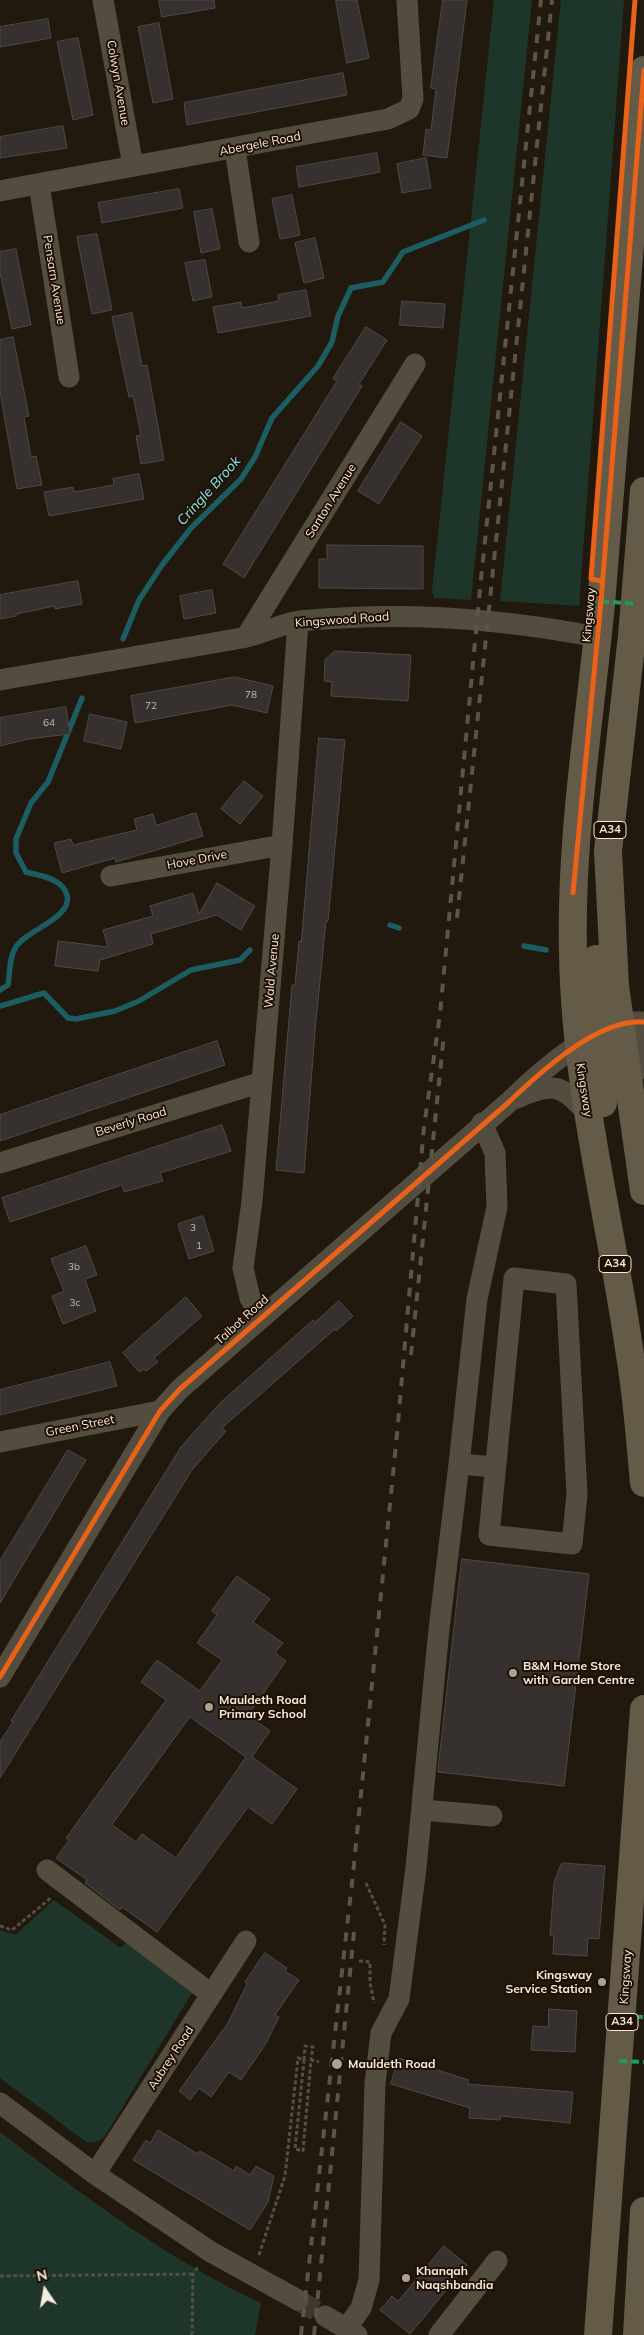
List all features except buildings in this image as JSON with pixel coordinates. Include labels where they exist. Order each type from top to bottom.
[{"type":"highway","name":"Kingsway","points":[[606,1211],[607,1146],[618,1033],[572,951],[573,893],[597,637],[644,70]]},
{"type":"highway","name":"Kingsway","points":[[644,491],[638,637],[596,924],[629,1082],[644,1191]]},
{"type":"highway","name":"Kingsway","points":[[618,1033],[587,1114],[631,1357],[644,1483]]},
{"type":"highway","name":"Kingsway","points":[[598,2335],[644,1709]]},
{"type":"highway","points":[[637,2335],[644,2211]]},
{"type":"street","name":"Colwyn Avenue","points":[[103,0],[133,166]]},
{"type":"street","name":"Abergele Road","points":[[0,191],[235,149],[388,119],[409,109],[413,99],[408,0]]},
{"type":"street","points":[[235,149],[249,242]]},
{"type":"street","name":"Pensarn Avenue","points":[[38,184],[69,377]]},
{"type":"street","name":"Santon Avenue","points":[[246,637],[415,364]]},
{"type":"street","name":"Kingswood Road","points":[[0,680],[246,637],[298,622],[365,616],[413,616],[544,627],[597,637]]},
{"type":"street","name":"Wald Avenue","points":[[261,1316],[250,1298],[243,1268],[252,1201],[282,845],[298,622]]},
{"type":"street","name":"Hove Drive","points":[[111,876],[282,845]]},
{"type":"street","name":"Talbot Road","points":[[0,1677],[160,1411],[180,1389],[482,1123],[509,1102],[540,1072],[618,1033]]},
{"type":"street","points":[[629,1082],[644,1057]]},
{"type":"street","name":"Beverly Road","points":[[0,1163],[262,1082]]},
{"type":"street","name":"Talbot Road","points":[[509,1102],[534,1091],[549,1087],[563,1090],[570,1094],[587,1114]]},
{"type":"street","points":[[325,2316],[352,2332],[369,2280],[375,2083],[381,2033],[399,1998],[422,1810],[439,1629],[477,1299],[497,1207],[495,1153],[482,1123]]},
{"type":"street","points":[[514,1278],[566,1284],[577,1494],[572,1544],[489,1536],[494,1467],[514,1278]]},
{"type":"street","name":"Green Street","points":[[0,1442],[160,1411]]},
{"type":"street","points":[[459,1464],[494,1467]]},
{"type":"street","points":[[422,1810],[492,1816]]},
{"type":"street","points":[[47,1870],[211,1994]]},
{"type":"street","name":"Aubrey Road","points":[[95,2174],[246,1941]]},
{"type":"street","points":[[0,2103],[95,2174],[211,2252],[298,2300]]},
{"type":"street","points":[[439,2335],[497,2261]]},
{"type":"path","points":[[366,1883],[385,1925],[384,1954]]},
{"type":"path","points":[[0,1926],[12,1930],[66,1885]]},
{"type":"path","points":[[359,1960],[370,1962],[370,1982],[381,2033]]},
{"type":"path","points":[[305,2046],[313,2047],[303,2151],[295,2149],[304,2060],[305,2046]]},
{"type":"path","points":[[252,2275],[285,2176],[298,2058],[304,2060]]},
{"type":"path","points":[[311,2060],[319,2062]]},
{"type":"path","points":[[0,2276],[194,2274],[192,2335]]},
{"type":"green space","points":[[494,0],[532,0],[471,600],[434,598],[432,591]]},
{"type":"green space","points":[[561,0],[624,0],[579,606],[500,601]]},
{"type":"green space","points":[[54,1900],[121,1948],[128,1940],[195,1988],[105,2136],[94,2143],[86,2142],[0,2078],[0,1930],[15,1935]]},
{"type":"green space","points":[[0,2132],[94,2202],[158,2246],[261,2303],[255,2335],[0,2335]]},
{"type":"waterway","name":"Cringle Brook","points":[[123,639],[139,600],[162,565],[191,528],[241,479],[255,457],[272,418],[318,366],[332,342],[338,316],[351,288],[383,282],[403,252],[484,220]]},
{"type":"waterway","name":"Cringle Brook","points":[[0,990],[8,985],[11,960],[16,947],[21,941],[56,917],[67,903],[67,895],[56,881],[26,872],[16,853],[16,839],[31,803],[48,782],[82,698]]},
{"type":"waterway","points":[[390,925],[399,928]]},
{"type":"waterway","points":[[524,946],[546,950]]},
{"type":"waterway","points":[[0,1006],[44,993],[68,1018],[76,1019],[115,1011],[139,1001],[191,970],[240,960],[250,950]]},
{"type":"tunnel","points":[[298,2300],[325,2316]]},
{"type":"railway","points":[[301,2335],[353,1874],[397,1434],[424,1127],[440,1014],[480,589],[541,0]]},
{"type":"railway","points":[[457,918],[552,0]]},
{"type":"railway","points":[[411,1355],[444,1034]]},
{"type":"railway","points":[[314,2335],[354,1932]]},
{"type":"marked path","points":[[601,601],[635,604]]},
{"type":"marked path","points":[[623,2016],[644,2017]]},
{"type":"marked path","points":[[619,2061],[644,2062]]},
{"type":"cycle path","points":[[602,581],[591,579],[635,0]]},
{"type":"cycle path","points":[[573,893],[601,601],[644,70]]},
{"type":"cycle path","points":[[0,1677],[160,1411],[180,1389],[553,1062],[571,1049],[608,1029],[627,1023],[644,1022]]},
{"type":"place","name":"B&M Home Store with Garden Centre","points":[[513,1673]]},
{"type":"place","name":"Mauldeth Road Primary School","points":[[209,1707]]},
{"type":"place","name":"Kingsway Service Station","points":[[602,1982]]},
{"type":"place","name":"Mauldeth Road","points":[[337,2064]]},
{"type":"place","name":"Khanqah Naqshbandia","points":[[406,2278]]}]
